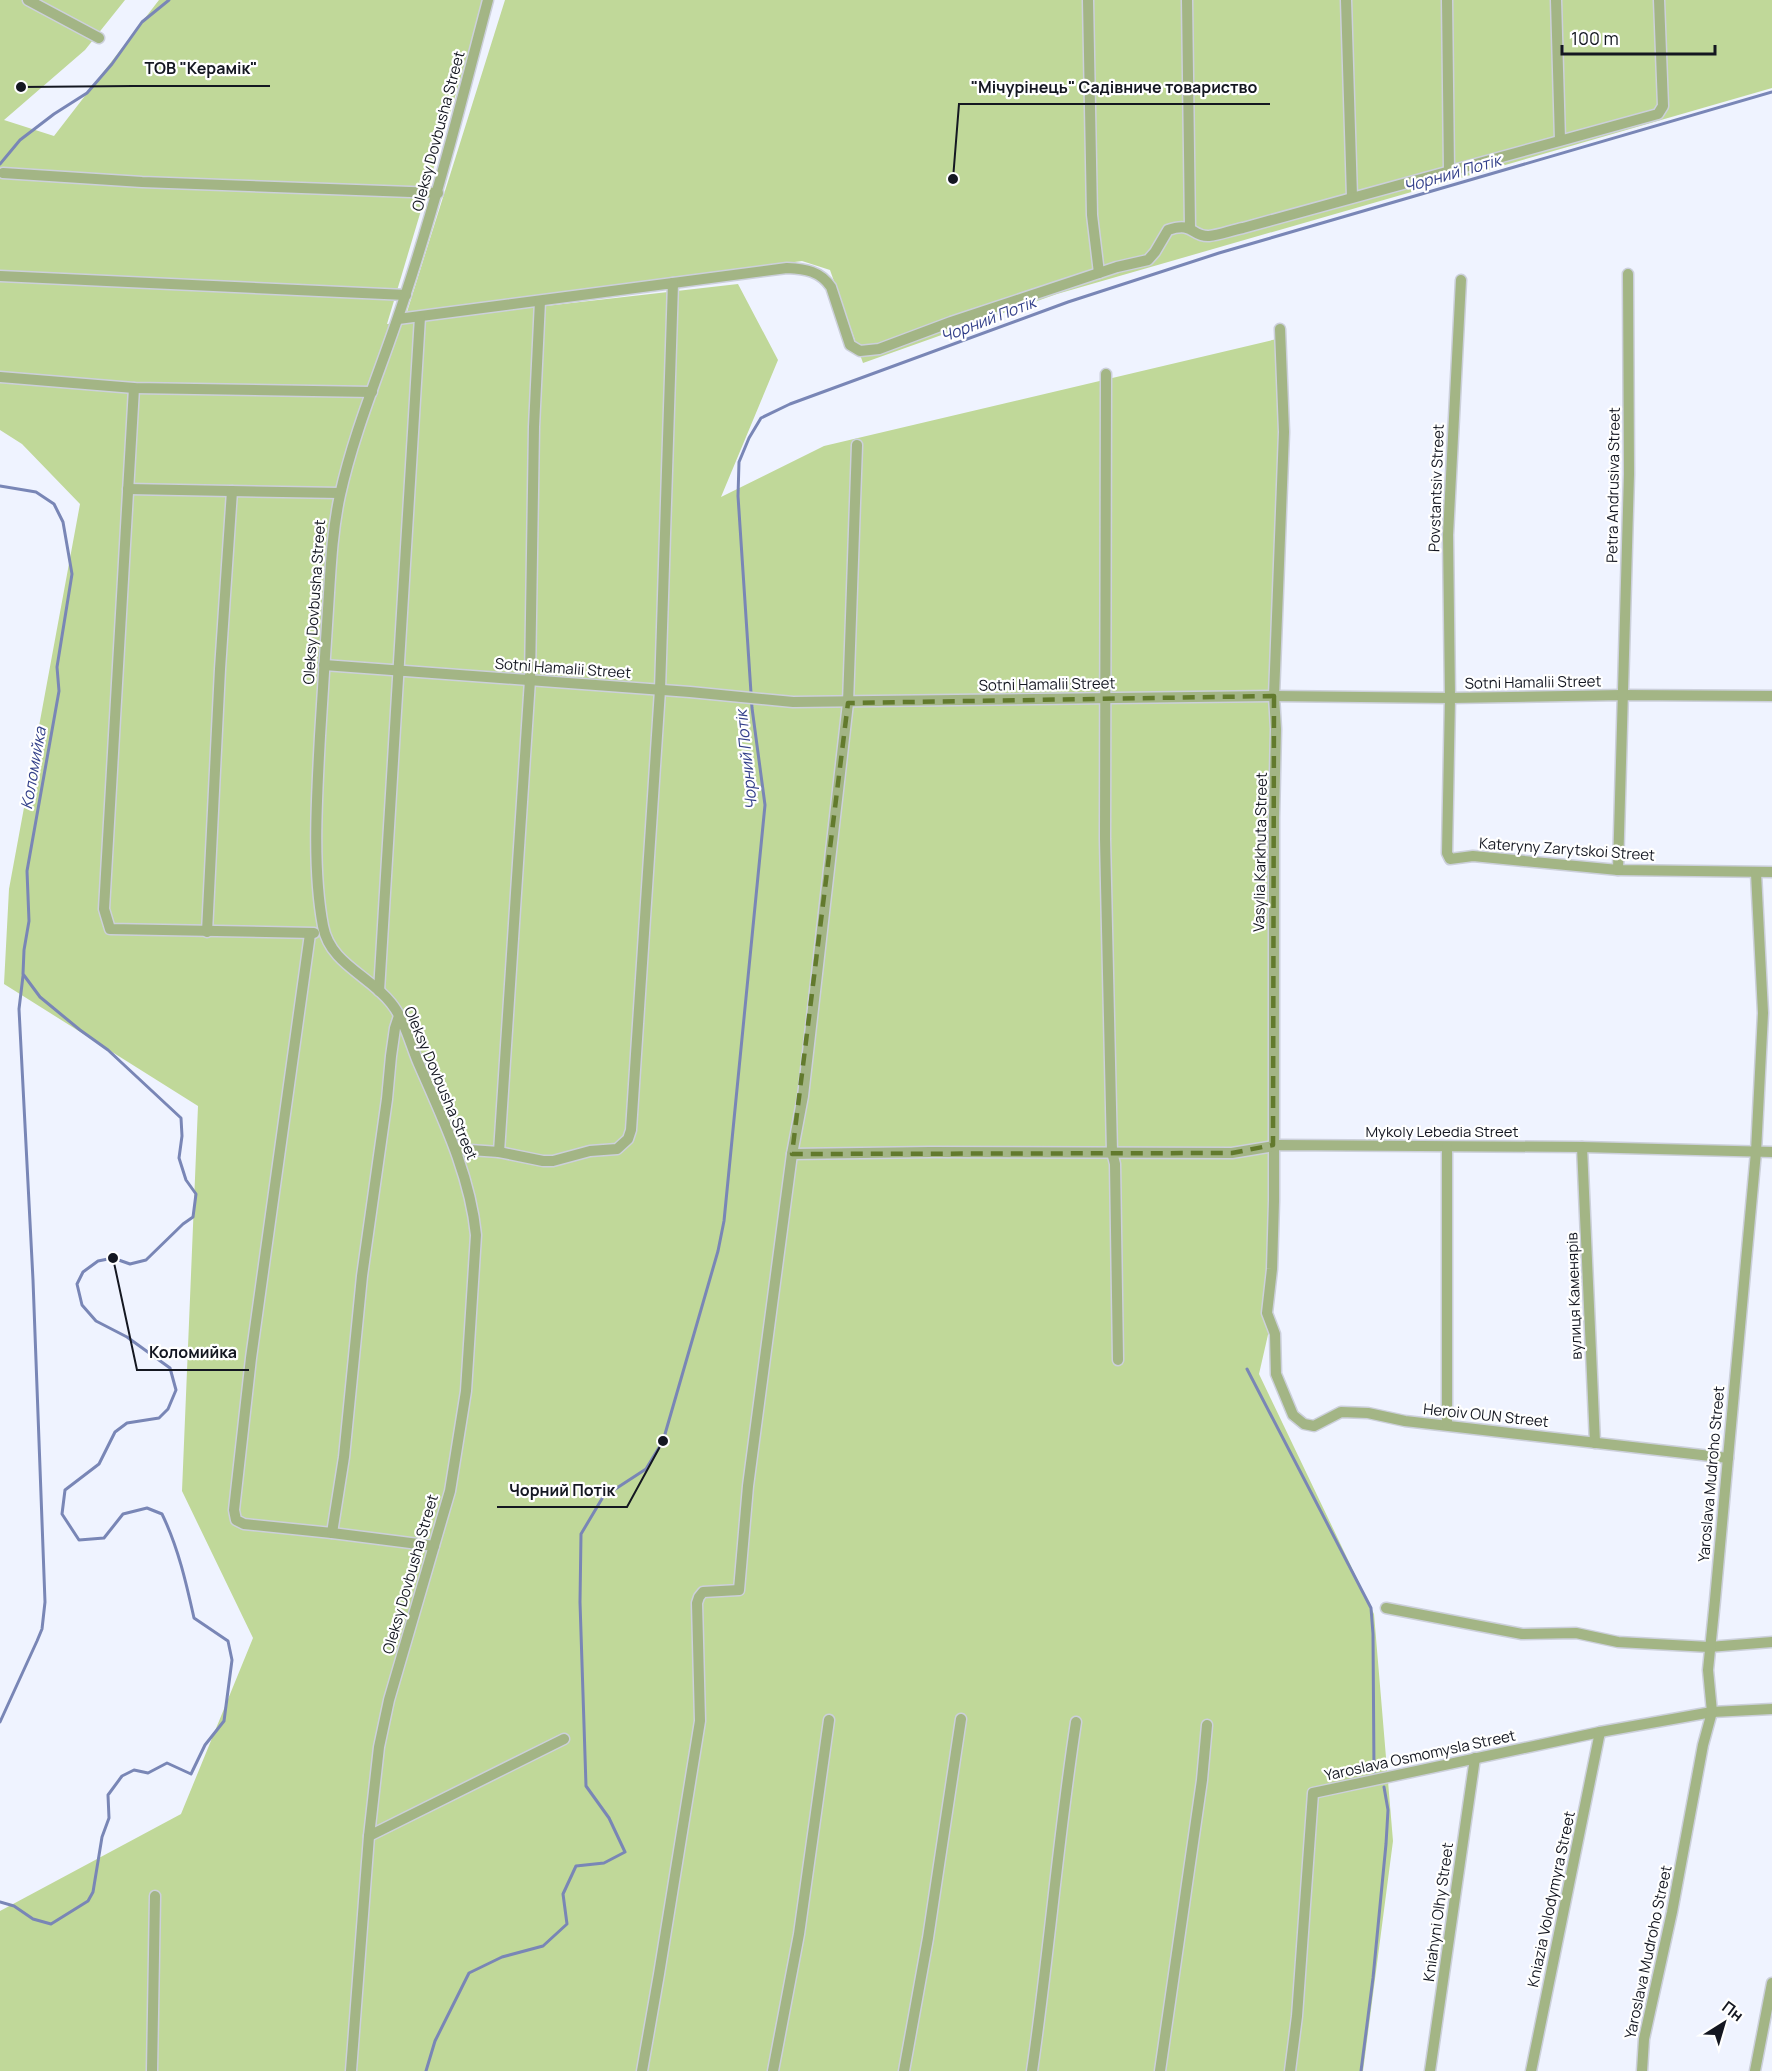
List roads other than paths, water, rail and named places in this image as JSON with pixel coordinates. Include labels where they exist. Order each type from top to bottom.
[{"type":"street","points":[[28,0],[99,38]]},
{"type":"street","name":"Oleksy Dovbusha Street","points":[[351,2071],[369,1836],[379,1747],[389,1700],[450,1491],[463,1412],[477,1244],[473,1210],[456,1149],[399,1016],[393,1005],[379,991],[344,963],[332,949],[324,933],[318,887],[317,792],[324,666],[334,529],[340,493],[438,193],[488,0]]},
{"type":"street","points":[[1088,0],[1092,215],[1099,273]]},
{"type":"street","points":[[1187,0],[1190,228]]},
{"type":"street","points":[[1346,0],[1352,197]]},
{"type":"street","points":[[1447,0],[1449,171]]},
{"type":"street","points":[[1556,0],[1560,140]]},
{"type":"street","points":[[398,319],[787,268],[805,269],[826,280],[831,287],[850,345],[865,352],[879,349],[951,322],[1099,273],[1148,260],[1168,230],[1177,226],[1190,228],[1208,236],[1658,114],[1663,110],[1659,0]]},
{"type":"street","points":[[3,173],[142,182],[438,193]]},
{"type":"street","name":"Petra Andrusiva Street","points":[[1618,870],[1629,474],[1628,274]]},
{"type":"street","points":[[0,276],[406,295]]},
{"type":"street","name":"Povstantsiv Street","points":[[1450,698],[1448,535],[1461,280]]},
{"type":"street","points":[[456,1149],[499,1152],[553,1161],[590,1151],[618,1149],[628,1139],[631,1130],[660,690],[673,284]]},
{"type":"street","points":[[499,1152],[530,680],[534,427],[540,301]]},
{"type":"street","points":[[379,991],[420,317]]},
{"type":"street","name":"Vasylia Karkhuta Street","points":[[1276,1374],[1275,1334],[1267,1313],[1273,1250],[1276,751],[1274,696],[1284,432],[1280,329]]},
{"type":"street","points":[[1106,374],[1105,839],[1112,1152],[1115,1164],[1118,1360]]},
{"type":"street","points":[[0,377],[134,388],[372,392]]},
{"type":"street","points":[[134,388],[104,909],[110,928],[324,933]]},
{"type":"street","points":[[642,2071],[700,1720],[697,1603],[703,1592],[739,1590],[748,1486],[792,1154],[804,1084],[848,703],[857,445]]},
{"type":"street","points":[[128,489],[340,493]]},
{"type":"street","points":[[207,932],[220,669],[232,491]]},
{"type":"street","name":"Sotni Hamalii Street","points":[[324,666],[530,680],[793,702],[1274,696],[1450,698],[1622,695],[1772,696]]},
{"type":"street","name":"Kateryny Zarytskoi Street","points":[[1450,698],[1447,853],[1450,859],[1473,856],[1618,870],[1772,872]]},
{"type":"street","name":"Yaroslava Mudroho Street","points":[[1642,2071],[1644,2039],[1672,1912],[1703,1745],[1712,1712],[1707,1676],[1709,1647],[1756,1152],[1763,1013],[1756,873]]},
{"type":"street","points":[[310,934],[251,1359],[234,1510],[236,1520],[244,1524],[434,1546]]},
{"type":"street","points":[[332,1533],[344,1457],[362,1276],[387,1099],[394,1028],[399,1016]]},
{"type":"street","name":"Mykoly Lebedia Street","points":[[792,1154],[1232,1153],[1253,1151],[1273,1145],[1582,1147],[1772,1152]]},
{"type":"street","points":[[1447,1147],[1447,1425]]},
{"type":"street","name":"вулиця Каменярів","points":[[1582,1147],[1595,1443]]},
{"type":"street","name":"Heroiv OUN Street","points":[[1276,1374],[1293,1415],[1304,1424],[1314,1426],[1337,1413],[1368,1413],[1405,1421],[1728,1458]]},
{"type":"street","points":[[1386,1608],[1522,1634],[1576,1633],[1618,1642],[1709,1647],[1772,1642]]},
{"type":"street","name":"Yaroslava Osmomysla Street","points":[[1290,2071],[1297,2016],[1313,1793],[1600,1732],[1712,1712],[1772,1709]]},
{"type":"street","points":[[904,2071],[928,1938],[962,1719]]},
{"type":"street","points":[[773,2071],[799,1934],[829,1720]]},
{"type":"street","points":[[1032,2071],[1044,1991],[1076,1722]]},
{"type":"street","points":[[1160,2071],[1202,1780],[1207,1725]]},
{"type":"street","name":"Kniazia Volodymyra Street","points":[[1531,2071],[1600,1732]]},
{"type":"street","points":[[369,1836],[564,1739]]},
{"type":"street","name":"Kniahyni Olhy Street","points":[[1430,2071],[1475,1758]]},
{"type":"street","points":[[152,2071],[155,1896]]},
{"type":"street","points":[[1755,2071],[1772,1983]]},
{"type":"waterway","name":"Коломийка","points":[[0,164],[20,140],[87,93],[112,64],[142,22],[169,0]]},
{"type":"waterway","name":"Чорний Потік","points":[[426,2071],[435,2041],[469,1973],[502,1957],[543,1946],[567,1924],[563,1894],[576,1866],[604,1863],[625,1852],[609,1818],[586,1786],[580,1602],[581,1534],[603,1497],[646,1469],[663,1441],[718,1251],[724,1221],[765,805],[752,708],[738,496],[739,462],[761,418],[790,404],[1068,302],[1219,253],[1772,92]]},
{"type":"waterway","name":"Коломийка","points":[[0,486],[36,492],[54,504],[63,522],[72,574],[57,667],[59,691],[27,871],[29,921],[23,974],[40,997],[108,1050],[181,1118],[182,1136],[179,1158],[186,1180],[196,1194],[193,1217],[146,1260],[130,1264],[113,1258],[98,1261],[83,1272],[77,1284],[82,1305],[96,1321],[127,1337],[170,1368],[176,1390],[168,1409],[159,1418],[127,1423],[115,1432],[99,1464],[65,1490],[62,1514],[79,1540],[104,1538],[123,1514],[147,1508],[162,1514],[177,1552],[194,1618],[228,1641],[232,1660],[224,1721],[205,1745],[191,1774],[167,1763],[148,1773],[134,1770],[122,1776],[108,1795],[109,1818],[102,1837],[93,1892],[88,1901],[51,1924],[33,1919],[14,1906],[0,1902]]},
{"type":"waterway","points":[[0,1722],[42,1629],[45,1602],[33,1280],[19,1009],[23,976]]},
{"type":"waterway","points":[[1247,1369],[1371,1608],[1374,1772]]},
{"type":"waterway","points":[[1361,2071],[1386,1844],[1388,1810],[1384,1787]]},
{"type":"place","name":"ТОВ \"Керамік\"","points":[[21,87]]},
{"type":"place","name":"\"Мічурінець\" Садівниче товариство","points":[[953,179]]},
{"type":"place","name":"Коломийка","points":[[113,1258]]},
{"type":"place","name":"Чорний Потік","points":[[663,1441]]}]
